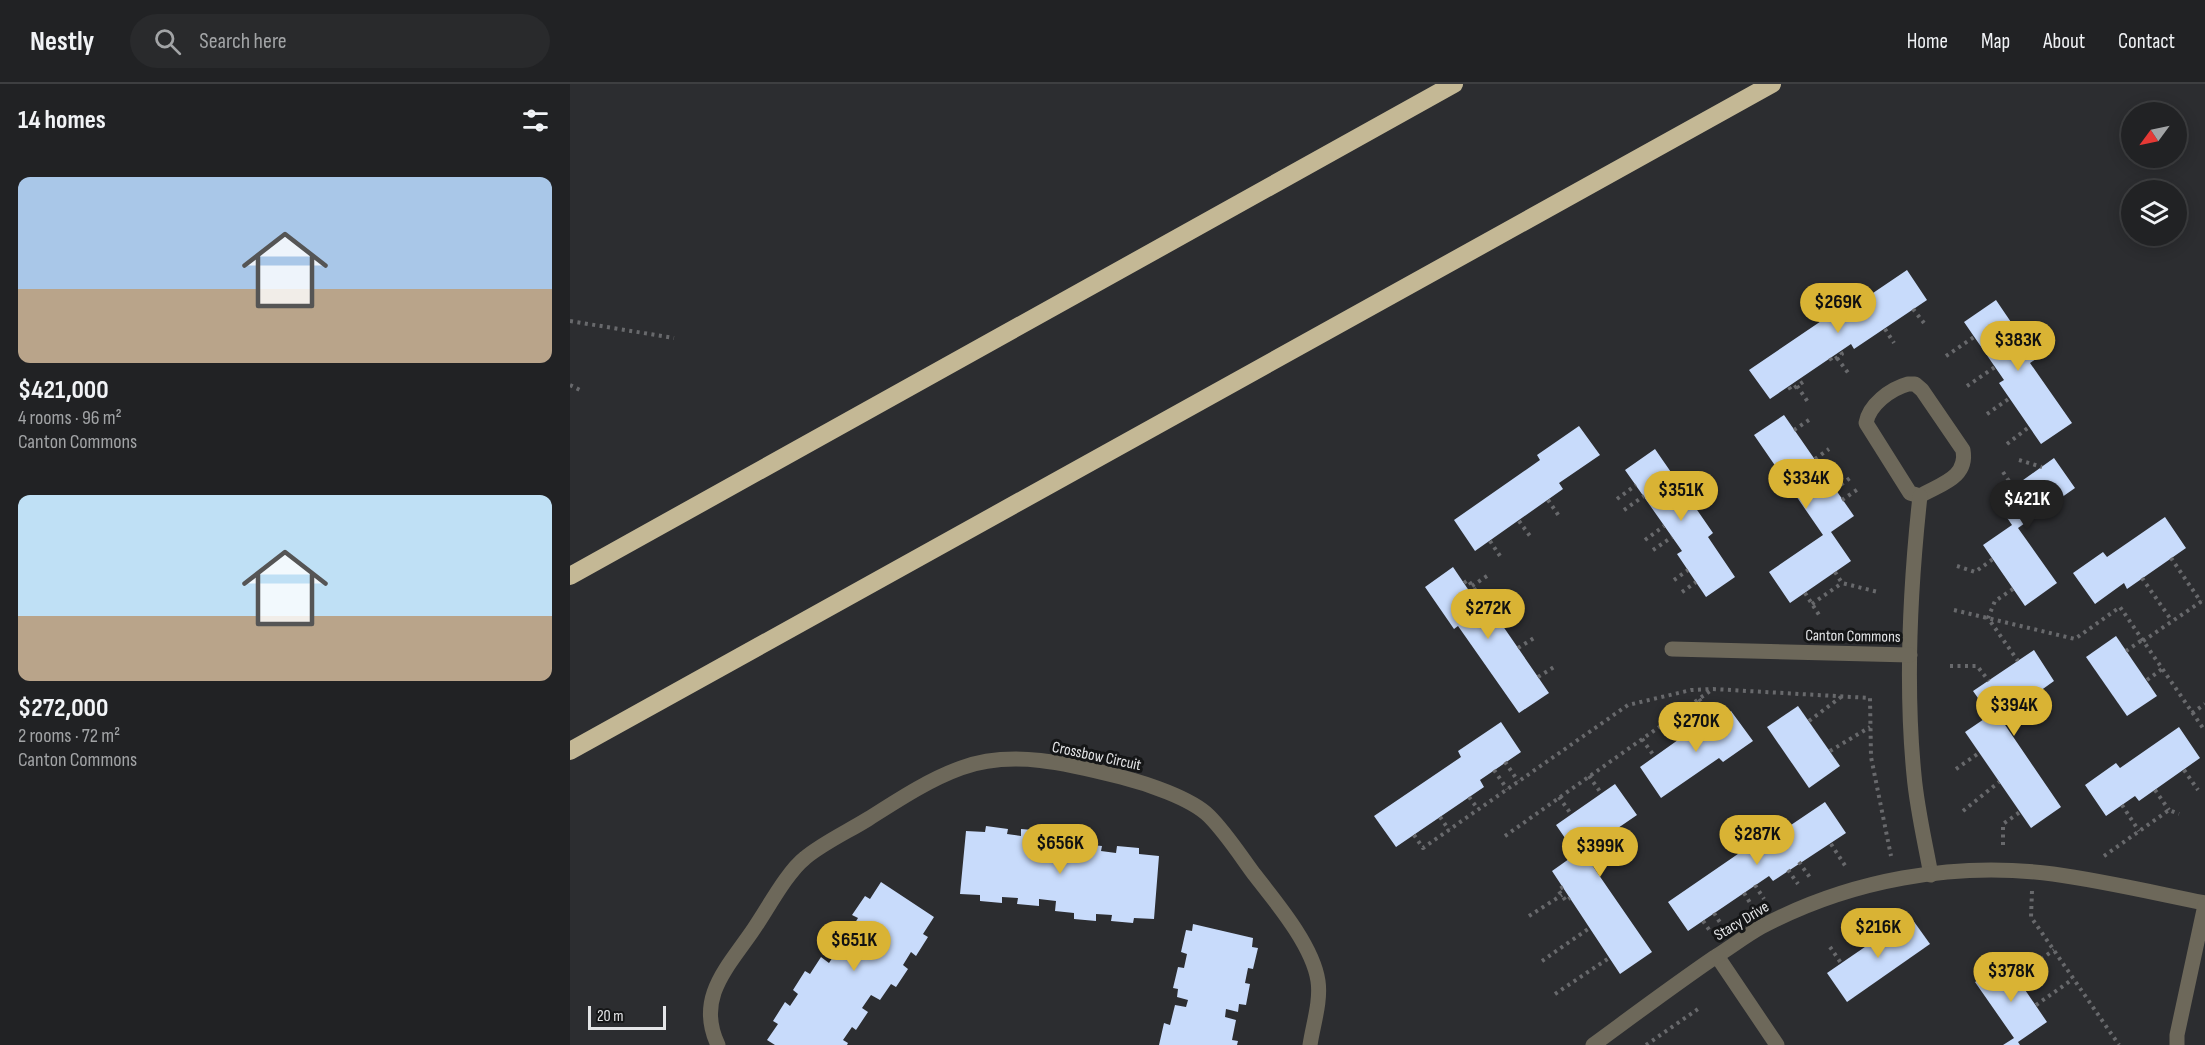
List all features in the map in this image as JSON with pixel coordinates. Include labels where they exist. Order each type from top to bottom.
[{"type":"highway","points":[[570,576],[1454,84]]},
{"type":"highway","points":[[570,751],[1772,84]]},
{"type":"street","points":[[1908,384],[1915,384],[1922,390],[1964,450],[1965,459],[1963,469],[1958,475],[1920,496],[1910,493],[1866,423],[1867,416],[1874,405],[1901,386],[1908,384]]},
{"type":"street","name":"Canton Commons","points":[[1672,649],[1910,655],[1915,540],[1920,496]]},
{"type":"street","points":[[1910,655],[1914,778],[1931,875]]},
{"type":"street","name":"Crossbow Circuit","points":[[718,1045],[711,1032],[711,996],[719,979],[803,858],[915,789],[962,767],[1002,759],[1058,762],[1140,782],[1176,796],[1207,814],[1278,904],[1310,958],[1318,980],[1318,1000],[1310,1045]]},
{"type":"street","name":"Stacy Drive","points":[[1593,1045],[1682,979],[1759,928],[1825,898],[1872,884],[1967,871],[2016,871],[2053,874],[2205,904]]},
{"type":"street","points":[[2177,1045],[2177,1035],[2205,904]]},
{"type":"street","points":[[1717,956],[1777,1045]]},
{"type":"path","points":[[1913,309],[1924,323]]},
{"type":"path","points":[[570,321],[674,338]]},
{"type":"path","points":[[1885,329],[1894,343]]},
{"type":"path","points":[[1946,356],[1974,337]]},
{"type":"path","points":[[1830,358],[1832,361],[1837,358],[1842,354],[1840,351]]},
{"type":"path","points":[[1837,358],[1849,374]]},
{"type":"path","points":[[1967,386],[1995,367]]},
{"type":"path","points":[[1789,387],[1791,390],[1803,382],[1801,379]]},
{"type":"path","points":[[570,385],[580,390]]},
{"type":"path","points":[[1797,386],[1808,402]]},
{"type":"path","points":[[1987,414],[2010,398]]},
{"type":"path","points":[[1794,430],[1809,420]]},
{"type":"path","points":[[2007,444],[2030,427]]},
{"type":"path","points":[[1815,459],[1829,449]]},
{"type":"path","points":[[2019,460],[2042,467]]},
{"type":"path","points":[[2003,472],[2013,487]]},
{"type":"path","points":[[1835,489],[1850,478]]},
{"type":"path","points":[[1617,499],[1636,485]]},
{"type":"path","points":[[1842,500],[1858,489]]},
{"type":"path","points":[[1624,510],[1644,496]]},
{"type":"path","points":[[1548,500],[1559,516]]},
{"type":"path","points":[[1519,521],[1530,536]]},
{"type":"path","points":[[1645,540],[1664,526]]},
{"type":"path","points":[[1653,550],[1672,537]]},
{"type":"path","points":[[1490,541],[1500,556]]},
{"type":"path","points":[[2127,651],[2203,600],[2171,558]]},
{"type":"path","points":[[1957,566],[1975,572],[1993,559]]},
{"type":"path","points":[[1674,580],[1688,570]]},
{"type":"path","points":[[1835,572],[1842,583],[1878,592]]},
{"type":"path","points":[[1472,586],[1490,574]]},
{"type":"path","points":[[2142,578],[2172,621]]},
{"type":"path","points":[[1464,583],[1468,580],[1476,591],[1472,594]]},
{"type":"path","points":[[1682,592],[1696,582]]},
{"type":"path","points":[[1812,604],[1842,583]]},
{"type":"path","points":[[1988,618],[1995,601],[2013,589]]},
{"type":"path","points":[[1805,593],[1821,618]]},
{"type":"path","points":[[1954,610],[2075,639],[2120,607],[2205,731]]},
{"type":"path","points":[[1498,618],[1513,608]]},
{"type":"path","points":[[1988,618],[2018,661]]},
{"type":"path","points":[[1518,648],[1534,638]]},
{"type":"path","points":[[1950,666],[1977,666],[1989,681]]},
{"type":"path","points":[[1539,677],[1554,667]]},
{"type":"path","points":[[2147,680],[2162,669]]},
{"type":"path","points":[[1505,836],[1713,689]]},
{"type":"path","points":[[1414,835],[1423,848],[1628,705],[1690,690],[1713,689],[1870,699],[1871,757],[1891,856]]},
{"type":"path","points":[[1809,721],[1842,696]]},
{"type":"path","points":[[1699,699],[1716,721]]},
{"type":"path","points":[[2192,712],[2205,704]]},
{"type":"path","points":[[1671,719],[1684,736]]},
{"type":"path","points":[[1830,751],[1871,726]]},
{"type":"path","points":[[1642,739],[1654,756]]},
{"type":"path","points":[[1956,769],[1979,753]]},
{"type":"path","points":[[1505,762],[1518,782]]},
{"type":"path","points":[[1494,770],[1507,789]]},
{"type":"path","points":[[2184,770],[2198,790]]},
{"type":"path","points":[[1589,776],[1601,793]]},
{"type":"path","points":[[1963,811],[1999,782]]},
{"type":"path","points":[[2155,790],[2169,810],[2178,814]]},
{"type":"path","points":[[1469,797],[1478,809]]},
{"type":"path","points":[[1560,797],[1571,814]]},
{"type":"path","points":[[2122,805],[2139,831]]},
{"type":"path","points":[[2104,856],[2169,810]]},
{"type":"path","points":[[2003,845],[2003,824],[2020,812]]},
{"type":"path","points":[[1440,817],[1449,830]]},
{"type":"path","points":[[1831,844],[1846,867]]},
{"type":"path","points":[[1800,862],[1811,879]]},
{"type":"path","points":[[1788,870],[1798,884]]},
{"type":"path","points":[[1755,885],[1764,899]]},
{"type":"path","points":[[1563,887],[1558,890],[1566,900],[1570,898]]},
{"type":"path","points":[[2032,887],[2031,917],[2119,1045]]},
{"type":"path","points":[[1744,893],[1752,906]]},
{"type":"path","points":[[1529,916],[1562,895]]},
{"type":"path","points":[[1883,912],[1893,927]]},
{"type":"path","points":[[1714,913],[1721,924]]},
{"type":"path","points":[[1871,920],[1882,935]]},
{"type":"path","points":[[1703,921],[1710,931]]},
{"type":"path","points":[[1542,961],[1588,929]]},
{"type":"path","points":[[1830,947],[1841,963]]},
{"type":"path","points":[[2016,976],[2054,950]]},
{"type":"path","points":[[1556,994],[1609,958]]},
{"type":"path","points":[[2036,1005],[2073,979]]},
{"type":"path","points":[[1646,1045],[1701,1007]]},
{"type":"building","points":[[1907,270],[1927,300],[1854,349],[1851,344],[1770,399],[1749,370],[1833,313],[1836,318]]},
{"type":"building","points":[[1996,300],[2036,359],[2030,363],[2072,423],[2041,444],[1999,383],[2004,380],[1964,322]]},
{"type":"building","points":[[1784,415],[1854,516],[1831,532],[1851,561],[1790,603],[1769,572],[1823,535],[1754,435]]},
{"type":"building","points":[[1579,426],[1600,455],[1559,483],[1563,489],[1475,551],[1454,520],[1540,460],[1537,455]]},
{"type":"building","points":[[1655,449],[1713,533],[1708,537],[1735,577],[1706,597],[1677,554],[1682,551],[1625,470]]},
{"type":"building","points":[[2054,458],[2075,488],[2018,528],[2057,583],[2025,606],[1983,545],[2012,525],[1995,500]]},
{"type":"building","points":[[2165,517],[2186,548],[2127,589],[2124,583],[2095,604],[2073,573],[2103,552],[2107,557]]},
{"type":"building","points":[[1453,567],[1480,607],[1487,603],[1549,693],[1519,713],[1458,626],[1454,629],[1425,587]]},
{"type":"building","points":[[2116,636],[2157,696],[2127,716],[2086,657]]},
{"type":"building","points":[[2034,650],[2054,681],[2001,719],[2061,807],[2031,828],[1965,732],[1990,715],[1973,691]]},
{"type":"building","points":[[1798,706],[1840,766],[1809,788],[1767,727]]},
{"type":"building","points":[[1731,711],[1753,741],[1723,762],[1719,758],[1661,798],[1640,767],[1699,725],[1703,731]]},
{"type":"building","points":[[1501,722],[1521,752],[1480,780],[1484,787],[1396,847],[1374,816],[1461,757],[1458,751]]},
{"type":"building","points":[[2179,727],[2200,758],[2139,801],[2135,796],[2106,816],[2085,785],[2116,763],[2120,768]]},
{"type":"building","points":[[1615,784],[1637,815],[1583,852],[1652,952],[1620,974],[1552,871],[1576,854],[1556,825]]},
{"type":"building","points":[[1825,802],[1846,833],[1773,881],[1769,876],[1688,931],[1668,902],[1751,845],[1754,850]]},
{"type":"building","points":[[986,826],[1008,829],[1007,834],[1021,836],[1021,829],[1044,831],[1044,837],[1064,838],[1063,848],[1079,850],[1080,844],[1102,846],[1101,851],[1116,853],[1117,846],[1139,848],[1139,854],[1159,856],[1154,919],[1134,918],[1133,923],[1111,921],[1112,915],[1096,914],[1096,921],[1074,919],[1074,913],[1055,911],[1056,901],[1039,899],[1039,906],[1017,904],[1018,898],[1002,897],[1002,903],[980,901],[980,895],[960,894],[966,831],[985,832]]},
{"type":"building","points":[[881,882],[934,917],[923,934],[928,937],[916,956],[911,952],[903,965],[908,969],[896,987],[891,984],[880,1000],[871,995],[862,1008],[868,1012],[856,1030],[852,1027],[843,1040],[848,1043],[847,1045],[775,1045],[767,1040],[778,1024],[773,1021],[785,1002],[790,1006],[798,994],[793,990],[805,971],[810,974],[821,957],[829,963],[838,949],[833,946],[845,928],[850,931],[858,918],[852,915],[865,896],[870,899]]},
{"type":"building","points":[[1910,916],[1930,944],[1847,1002],[1827,973]]},
{"type":"building","points":[[1193,924],[1253,938],[1252,947],[1258,948],[1253,969],[1248,968],[1245,983],[1250,984],[1246,1005],[1239,1004],[1238,1012],[1226,1009],[1225,1017],[1236,1020],[1232,1040],[1238,1041],[1237,1045],[1159,1045],[1164,1023],[1170,1025],[1175,1005],[1186,1007],[1188,1000],[1177,997],[1178,989],[1173,988],[1178,967],[1184,968],[1187,954],[1181,952],[1186,930],[1192,931]]},
{"type":"building","points":[[2006,962],[2047,1022],[2018,1042],[2020,1045],[2003,1045],[2014,1038],[1975,982]]}]
